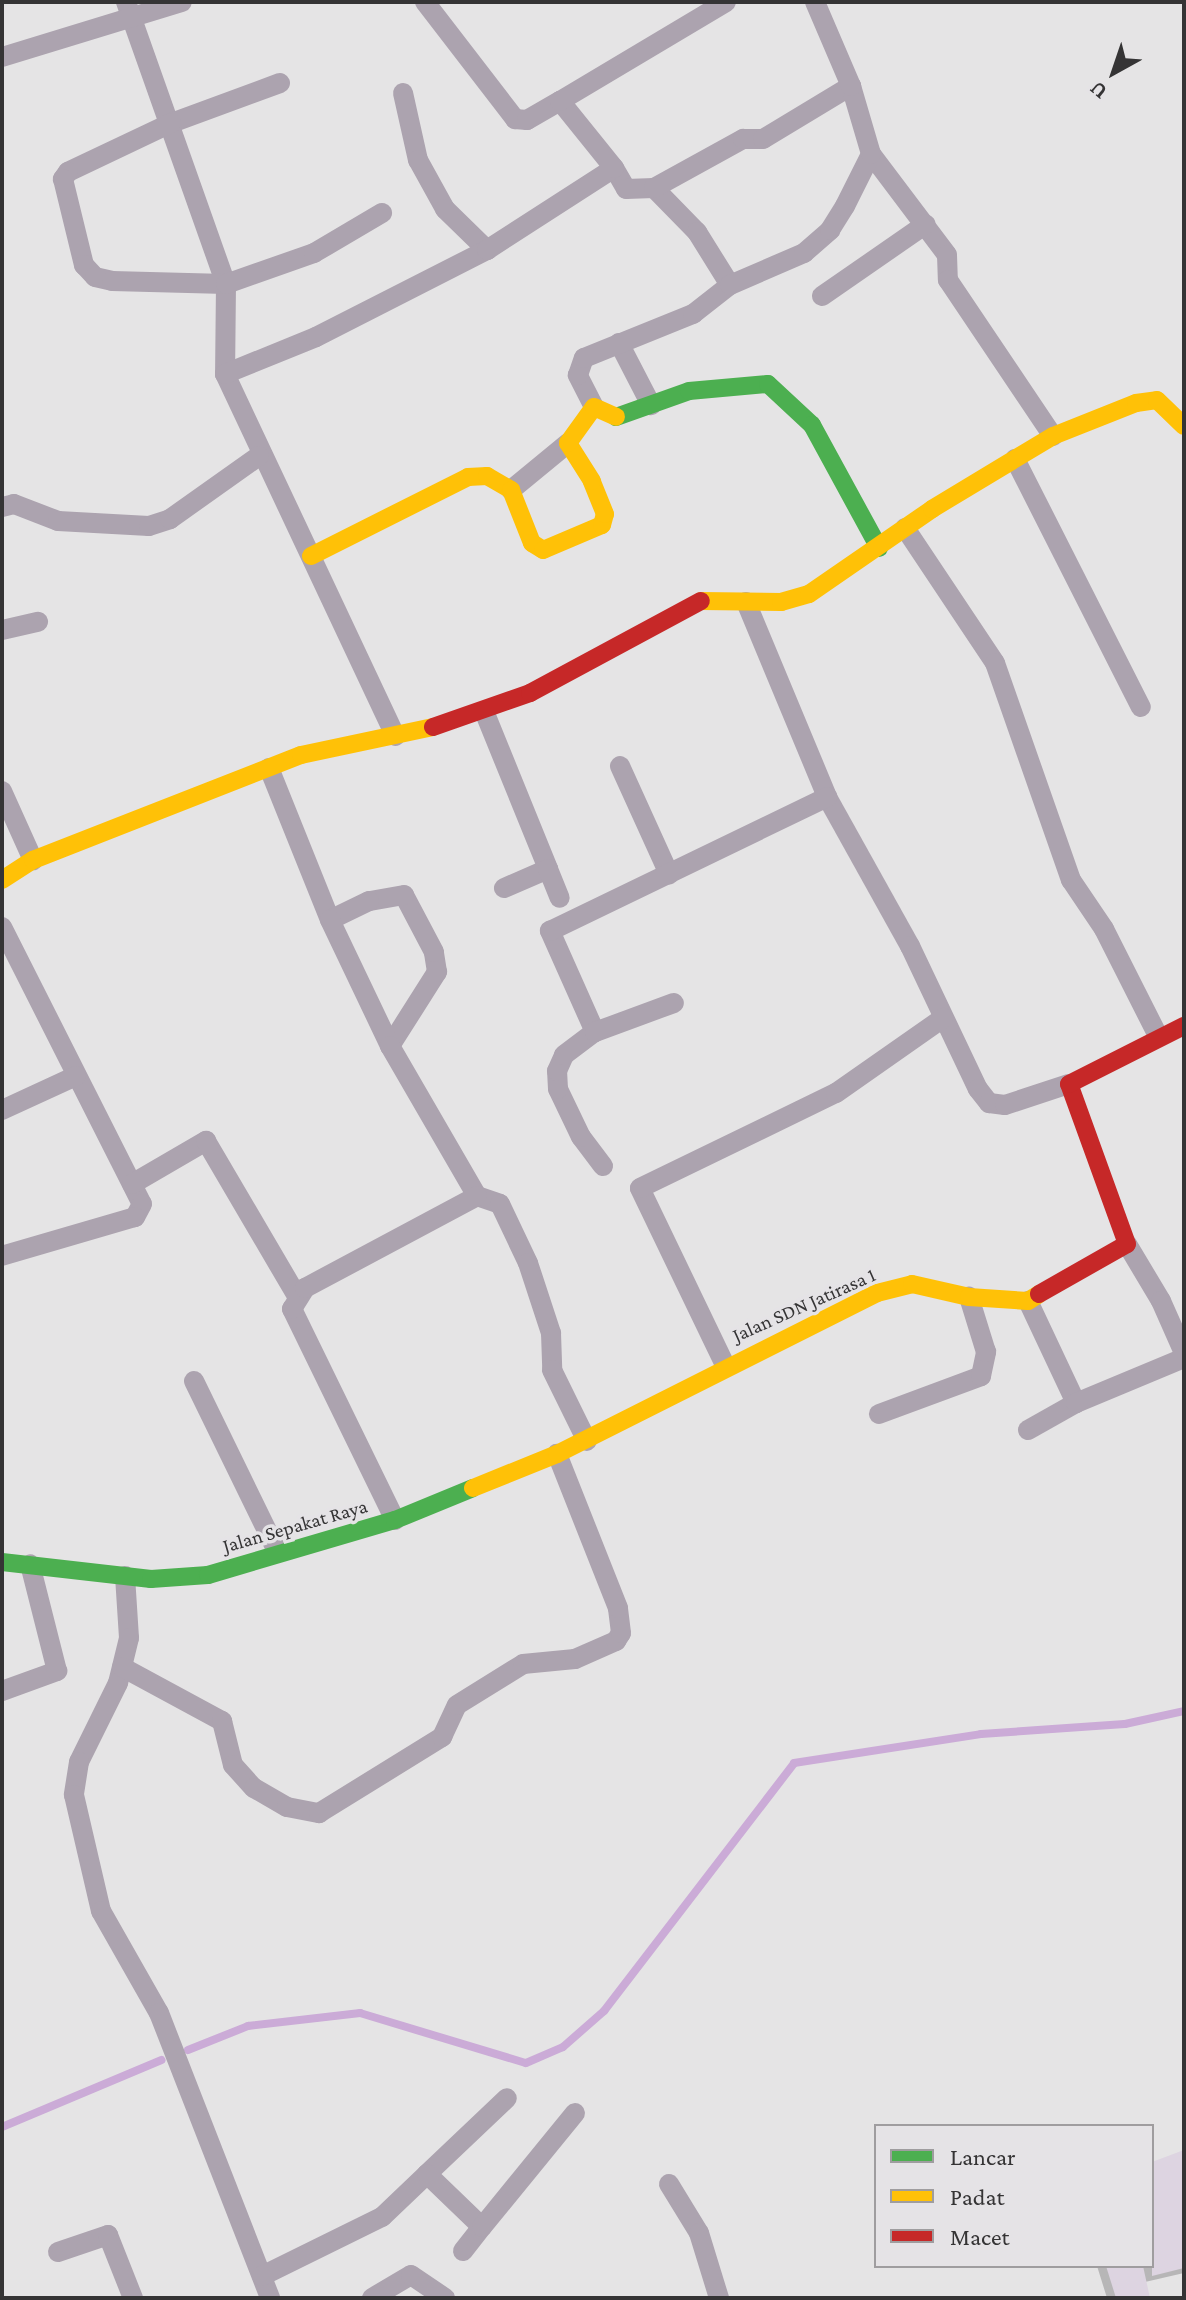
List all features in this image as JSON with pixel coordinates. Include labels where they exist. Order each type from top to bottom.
[{"type":"street","points":[[2,57],[129,11],[182,2]]},
{"type":"street","points":[[425,2],[515,119],[527,120],[726,2]]},
{"type":"street","points":[[815,2],[851,86],[871,154],[947,255],[948,280],[1053,436]]},
{"type":"street","points":[[129,11],[226,284],[225,374],[259,456],[311,556],[395,736]]},
{"type":"street","points":[[280,83],[171,123],[78,166],[63,179],[84,265],[95,277],[112,281],[226,284],[314,253],[382,213]]},
{"type":"street","points":[[560,101],[614,168],[626,189],[654,188],[743,139],[763,139],[851,86]]},
{"type":"street","points":[[403,93],[418,160],[445,209],[487,250]]},
{"type":"street","points":[[871,154],[830,230],[804,253],[730,285],[693,314],[584,358],[578,375],[594,407],[605,416],[619,417],[689,391],[768,384],[793,402],[812,425],[879,548]]},
{"type":"street","points":[[225,374],[316,337],[487,250],[614,168]]},
{"type":"street","points":[[654,188],[697,232],[730,285]]},
{"type":"street","points":[[822,296],[926,224]]},
{"type":"street","points":[[619,343],[651,405]]},
{"type":"street","points":[[2,880],[33,860],[301,755],[395,736],[484,711],[563,678],[669,622],[697,601],[781,602],[809,594],[905,528],[1053,436],[1147,399],[1166,404],[1184,426]]},
{"type":"street","points":[[511,490],[568,443],[594,407]]},
{"type":"street","points":[[311,556],[468,477],[487,476],[511,490],[532,543],[543,550],[602,525],[605,514],[592,481],[568,443]]},
{"type":"street","points":[[2,507],[14,504],[58,521],[149,526],[170,519],[259,456]]},
{"type":"street","points":[[1015,459],[1141,707]]},
{"type":"street","points":[[905,528],[995,663],[1071,880],[1104,929],[1158,1036]]},
{"type":"street","points":[[746,602],[827,797],[910,946],[943,1018],[989,1103],[1005,1105],[1069,1084],[1158,1036],[1184,1026]]},
{"type":"street","points":[[2,630],[38,622]]},
{"type":"street","points":[[484,711],[560,898]]},
{"type":"street","points":[[620,766],[669,874]]},
{"type":"street","points":[[269,768],[330,920],[390,1046],[477,1196],[500,1204],[528,1263],[551,1333],[552,1370],[587,1441]]},
{"type":"street","points":[[2,791],[33,860]]},
{"type":"street","points":[[595,1032],[550,931],[827,797]]},
{"type":"street","points":[[504,888],[548,869]]},
{"type":"street","points":[[330,920],[369,901],[404,895],[434,952],[437,972],[390,1046]]},
{"type":"street","points":[[2,927],[142,1204],[135,1217],[2,1256]]},
{"type":"street","points":[[603,1166],[581,1137],[558,1089],[557,1071],[564,1055],[595,1032],[674,1003]]},
{"type":"street","points":[[725,1365],[640,1188],[836,1093],[943,1018]]},
{"type":"street","points":[[2,1110],[76,1076]]},
{"type":"street","points":[[1028,1430],[1076,1403],[1184,1355],[1127,1244],[1069,1084]]},
{"type":"street","points":[[132,1184],[206,1141],[297,1296]]},
{"type":"street","points":[[395,1520],[292,1309],[297,1296],[477,1196]]},
{"type":"street","points":[[1076,1403],[1028,1301],[1127,1244]]},
{"type":"street","name":"Jalan SDN Jatirasa 1","points":[[587,1441],[725,1365],[877,1293],[912,1284],[969,1297],[1028,1301]]},
{"type":"street","points":[[879,1414],[981,1376],[986,1352],[969,1297]]},
{"type":"street","points":[[194,1381],[278,1553]]},
{"type":"street","name":"Jalan Sepakat Raya","points":[[2,1562],[125,1576],[208,1575],[395,1520],[587,1441]]},
{"type":"street","points":[[122,1667],[222,1721],[233,1765],[254,1788],[287,1807],[319,1813],[442,1737],[457,1705],[523,1664],[562,1662],[616,1641],[621,1624],[610,1581],[557,1454]]},
{"type":"street","points":[[2,1691],[57,1671],[30,1564]]},
{"type":"street","points":[[125,1576],[129,1638],[122,1667],[79,1762],[74,1795],[101,1911],[159,2013],[192,2091],[270,2298]]},
{"type":"street","points":[[262,2276],[295,2264],[382,2217],[507,2098]]},
{"type":"street","points":[[463,2251],[575,2113]]},
{"type":"street","points":[[427,2174],[482,2227]]},
{"type":"street","points":[[669,2184],[699,2233],[719,2298]]},
{"type":"street","points":[[58,2252],[108,2235],[133,2298]]},
{"type":"street","points":[[372,2298],[411,2275],[445,2298]]},
{"type":"building","points":[[1184,2150],[1184,2268],[1152,2276],[1154,2268],[1154,2161]]},
{"type":"building","points":[[1107,2268],[1143,2268],[1150,2298],[1116,2298]]},
{"type":"waterway","points":[[188,2050],[248,2026],[360,2013],[526,2063],[563,2047],[604,2011],[794,1763],[981,1734],[1125,1724],[1184,1711]]},
{"type":"waterway","points":[[2,2127],[161,2060]]},
{"type":"traffic: fast","points":[[616,417],[689,391],[768,384],[812,425],[879,548]]},
{"type":"traffic: fast","points":[[2,1562],[151,1579],[208,1575],[395,1520],[473,1488]]},
{"type":"traffic: slow","points":[[701,601],[781,602],[809,594],[932,509],[1053,436],[1136,403],[1157,400],[1184,426]]},
{"type":"traffic: slow","points":[[311,556],[468,477],[487,476],[511,490],[532,543],[543,550],[602,525],[605,514],[592,481],[568,443],[594,407],[616,417]]},
{"type":"traffic: slow","points":[[2,880],[33,860],[301,755],[433,727]]},
{"type":"traffic: slow","points":[[473,1488],[557,1454],[877,1293],[912,1284],[969,1297],[1028,1301],[1039,1294]]},
{"type":"traffic: jam","points":[[433,727],[530,693],[701,601]]},
{"type":"traffic: jam","points":[[1039,1294],[1127,1244],[1069,1084],[1184,1026]]}]
